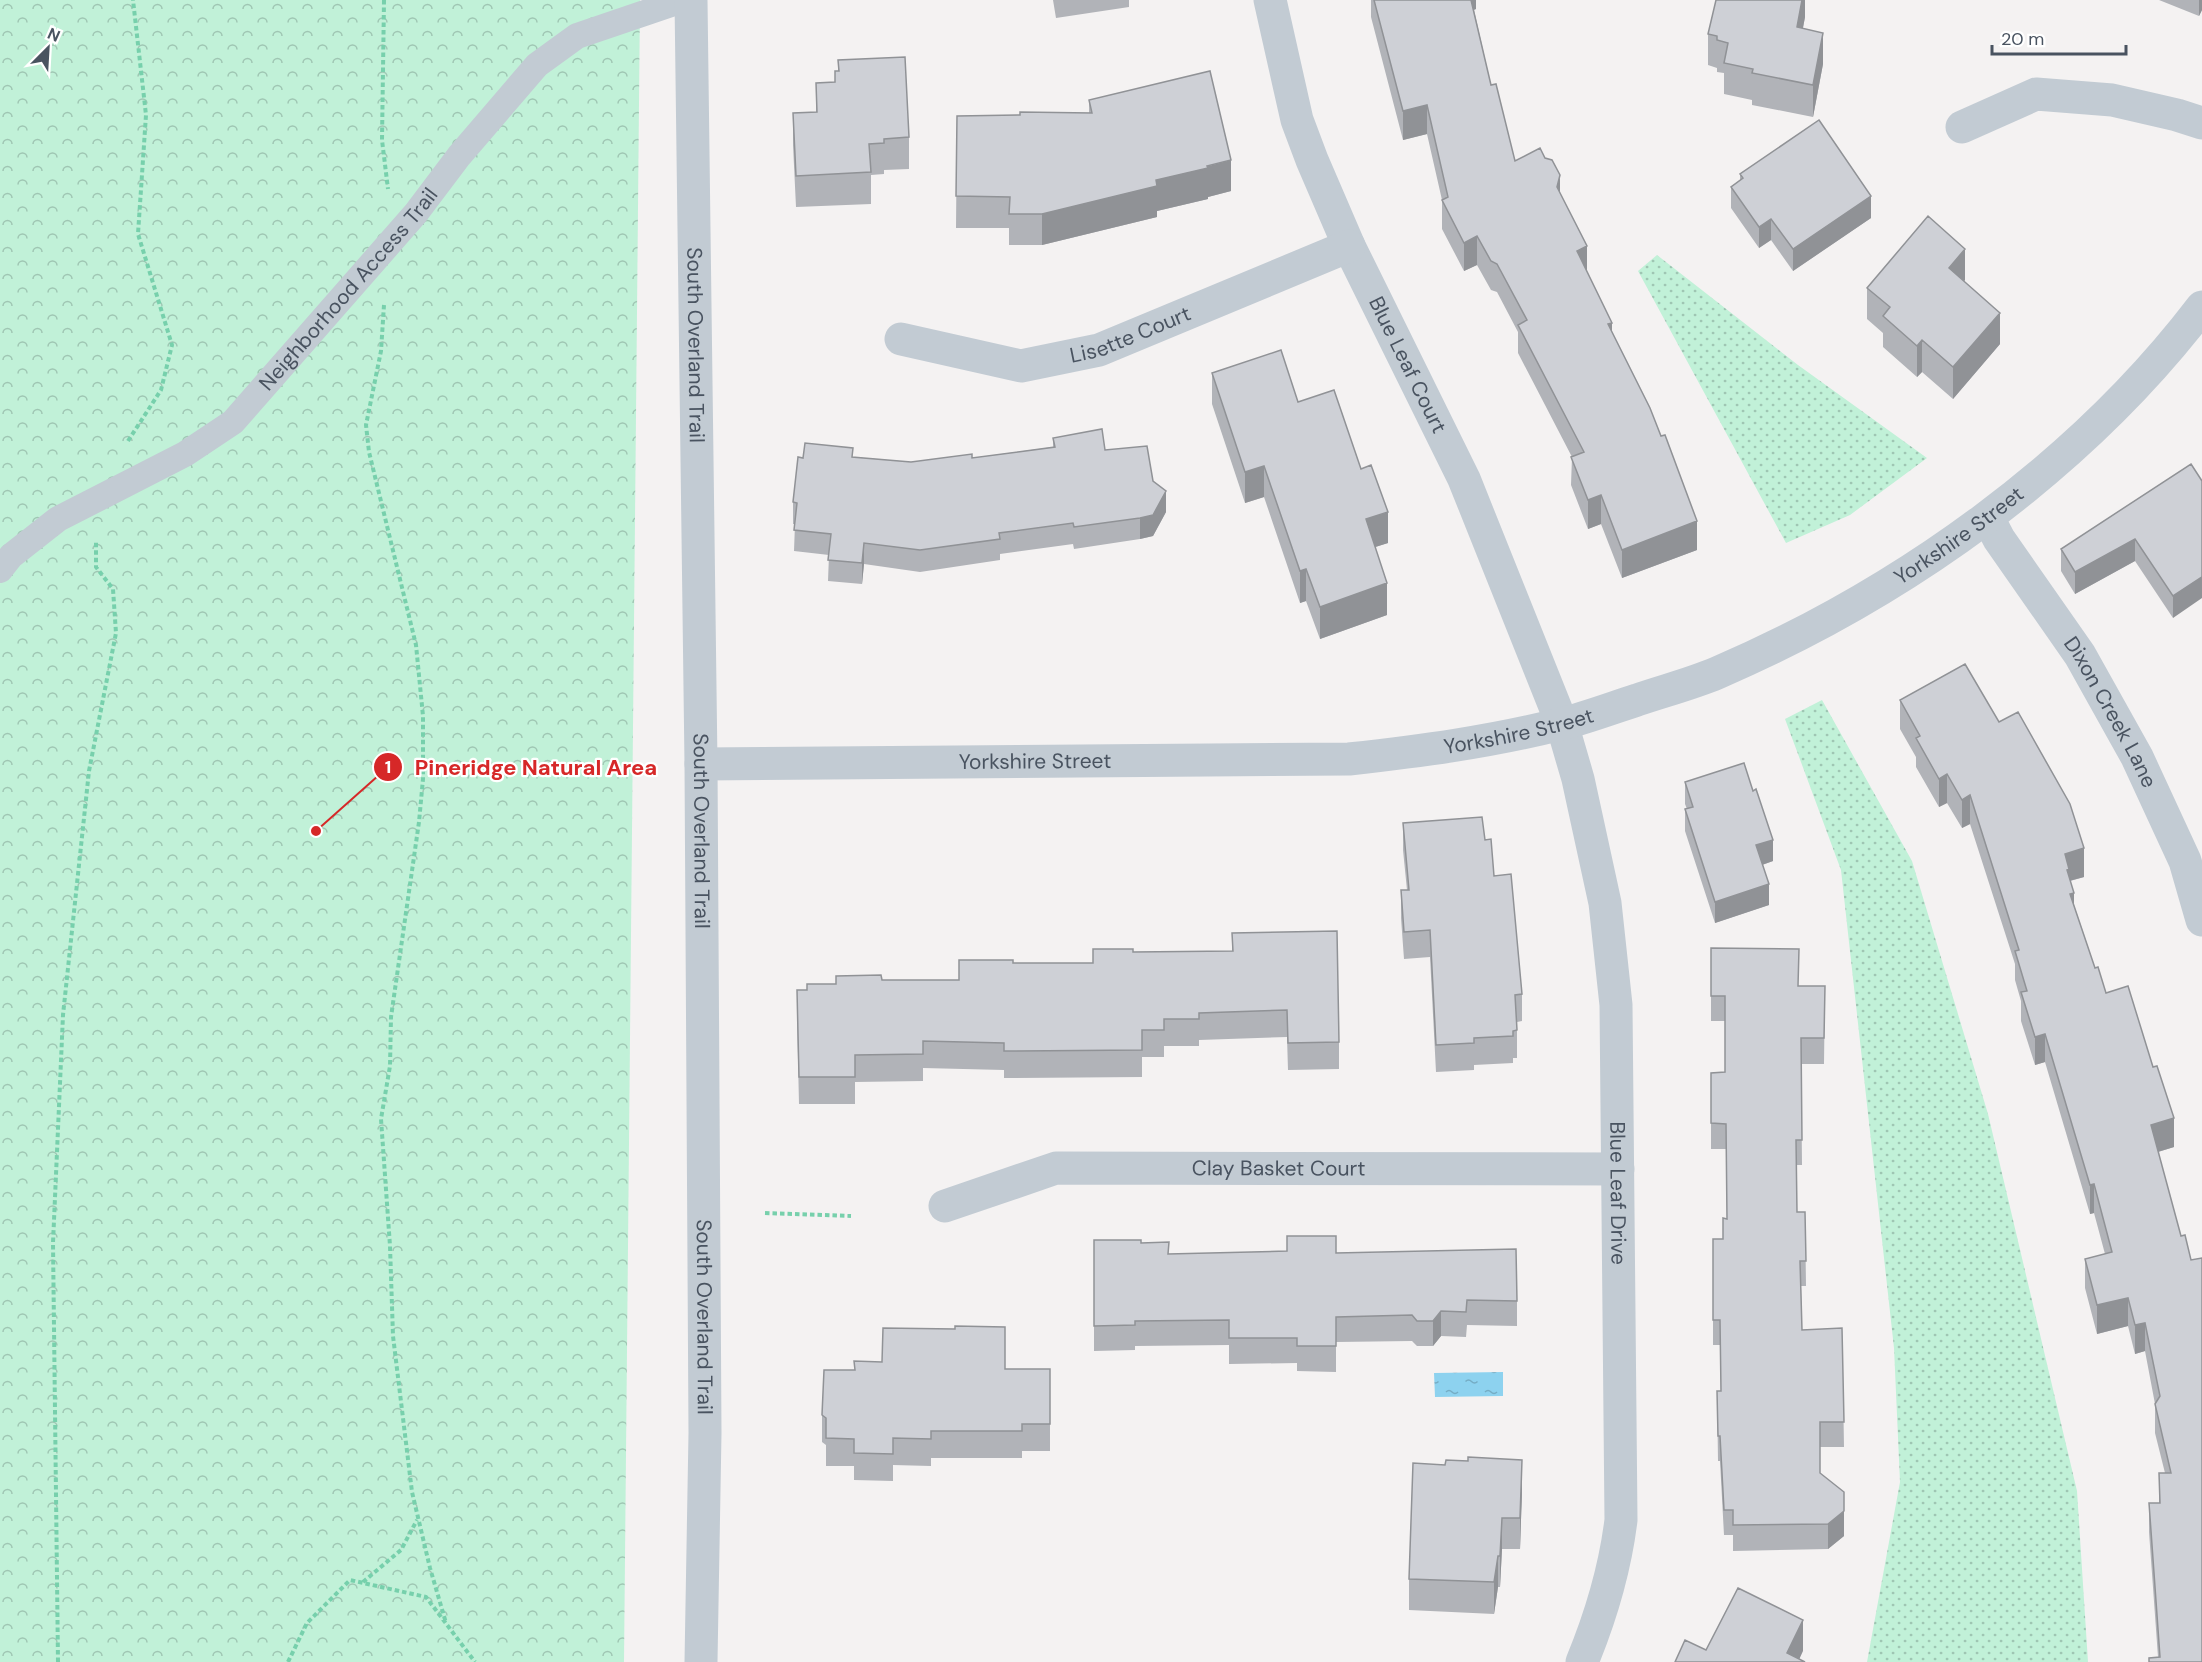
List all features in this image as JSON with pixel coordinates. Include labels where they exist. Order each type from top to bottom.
[{"type":"street","name":"South Overland Trail","points":[[691,0],[701,764],[705,1433],[701,1662]]},
{"type":"street","name":"Blue Leaf Court","points":[[1270,0],[1297,120],[1312,160],[1349,246],[1464,479],[1562,724]]},
{"type":"street","points":[[1962,127],[2036,94],[2112,100],[2202,123]]},
{"type":"street","name":"Lisette Court","points":[[901,339],[1022,366],[1099,350],[1349,246]]},
{"type":"street","name":"Yorkshire Street","points":[[701,764],[1349,759],[1453,747],[1562,724],[1716,674],[1829,620],[1883,589],[1988,518],[2021,492],[2114,407],[2185,330],[2202,307]]},
{"type":"street","name":"Dixon Creek Lane","points":[[1988,518],[1999,539],[2080,655],[2138,757],[2185,861],[2202,920]]},
{"type":"street","name":"Blue Leaf Drive","points":[[1562,724],[1578,779],[1605,903],[1616,1005],[1621,1520],[1618,1546],[1599,1622],[1582,1662]]},
{"type":"street","name":"Clay Basket Court","points":[[945,1206],[1056,1168],[1618,1168]]},
{"type":"lane","name":"Neighborhood Access Trail","points":[[0,570],[11,556],[58,519],[185,454],[233,422],[416,213],[459,156],[537,65],[577,36],[683,0]]},
{"type":"path","points":[[127,443],[161,390],[172,345],[138,234],[146,115],[133,0]]},
{"type":"path","points":[[384,0],[382,140],[394,238]]},
{"type":"path","points":[[384,300],[381,351],[366,425],[369,452],[416,645],[423,716],[423,779],[391,1017],[390,1066],[381,1119],[390,1246],[393,1335],[412,1492],[417,1519],[446,1623]]},
{"type":"path","points":[[58,1662],[53,1243],[63,1015],[88,771],[116,633],[112,589],[96,567],[96,498]]},
{"type":"path","points":[[765,1213],[851,1216]]},
{"type":"path","points":[[363,1582],[401,1550],[417,1519]]},
{"type":"path","points":[[288,1662],[307,1623],[350,1580],[426,1597],[475,1662]]},
{"type":"green space","points":[[0,0],[640,0],[624,1662],[0,1662]]},
{"type":"green space","points":[[1657,255],[1798,365],[1927,458],[1850,515],[1786,543],[1638,271]]},
{"type":"green space","points":[[1822,700],[1912,861],[1988,1114],[2077,1491],[2088,1662],[1867,1662],[1900,1482],[1894,1348],[1841,870],[1785,719]]},
{"type":"water","points":[[1503,1372],[1503,1396],[1435,1397],[1434,1373]]},
{"type":"building","points":[[1374,0],[1471,0],[1491,85],[1496,84],[1515,161],[1540,148],[1545,158],[1552,160],[1560,175],[1557,187],[1587,246],[1577,251],[1612,323],[1608,324],[1650,408],[1661,436],[1665,435],[1697,521],[1622,550],[1601,495],[1588,500],[1571,457],[1584,452],[1518,325],[1527,320],[1497,264],[1491,261],[1477,236],[1464,243],[1442,200],[1448,197],[1427,105],[1403,111]]},
{"type":"building","points":[[1716,0],[1802,0],[1797,27],[1823,33],[1813,85],[1752,73],[1753,69],[1724,63],[1728,43],[1717,40],[1717,36],[1708,34]]},
{"type":"building","points":[[905,57],[909,137],[884,139],[884,143],[869,144],[871,172],[796,176],[793,113],[817,112],[816,83],[835,82],[835,71],[839,71],[838,60]]},
{"type":"building","points":[[1210,71],[1231,160],[1207,166],[1208,168],[1156,180],[1157,186],[1042,214],[1009,214],[1010,197],[956,196],[957,116],[1020,115],[1020,112],[1092,113],[1089,100]]},
{"type":"building","points":[[1819,120],[1871,196],[1793,249],[1771,219],[1759,227],[1731,187],[1743,178],[1740,174]]},
{"type":"building","points":[[1928,216],[1965,249],[1949,268],[2000,313],[1953,367],[1922,340],[1917,346],[1883,316],[1890,307],[1867,288]]},
{"type":"building","points":[[1281,350],[1298,402],[1334,390],[1361,469],[1371,465],[1388,512],[1366,519],[1387,583],[1320,607],[1306,569],[1300,571],[1264,466],[1245,472],[1212,373]]},
{"type":"building","points":[[1102,429],[1105,450],[1147,446],[1153,481],[1166,491],[1153,515],[1074,527],[1073,523],[999,533],[1000,539],[920,550],[864,543],[862,563],[828,560],[831,534],[794,530],[797,503],[793,502],[798,457],[803,458],[805,443],[853,448],[852,457],[911,462],[972,454],[972,458],[1055,447],[1053,438]]},
{"type":"building","points":[[2191,464],[2202,481],[2202,577],[2173,596],[2135,539],[2075,572],[2061,549]]},
{"type":"building","points":[[1965,664],[1999,722],[2018,712],[2070,804],[2084,848],[2065,854],[2074,893],[2070,894],[2106,993],[2128,986],[2153,1067],[2157,1066],[2174,1118],[2151,1125],[2181,1236],[2185,1235],[2191,1260],[2202,1258],[2202,1662],[2149,1662],[2149,1658],[2160,1657],[2149,1503],[2160,1503],[2159,1473],[2171,1473],[2155,1404],[2160,1396],[2145,1323],[2135,1325],[2128,1298],[2097,1305],[2085,1259],[2112,1252],[2094,1184],[2090,1185],[2045,1034],[2035,1037],[2021,992],[2027,991],[2015,951],[2019,950],[1970,795],[1962,800],[1947,774],[1939,779],[1916,738],[1920,736],[1900,700]]},
{"type":"building","points":[[1744,763],[1753,791],[1756,789],[1773,840],[1756,845],[1769,884],[1715,902],[1685,809],[1693,807],[1685,782]]},
{"type":"building","points":[[1482,817],[1485,840],[1491,839],[1494,876],[1511,874],[1522,994],[1515,995],[1517,1030],[1513,1031],[1513,1036],[1474,1038],[1474,1043],[1436,1045],[1430,930],[1404,932],[1401,890],[1409,890],[1403,823]]},
{"type":"building","points":[[1337,931],[1339,1042],[1288,1043],[1287,1010],[1199,1013],[1199,1019],[1164,1019],[1164,1030],[1142,1030],[1142,1050],[1004,1051],[1004,1043],[923,1041],[923,1054],[855,1055],[855,1077],[799,1077],[797,990],[807,990],[807,984],[836,984],[836,976],[881,975],[882,980],[959,980],[959,960],[1093,963],[1093,949],[1133,949],[1133,952],[1233,951],[1232,933]]},
{"type":"building","points":[[1711,948],[1799,949],[1798,986],[1825,986],[1824,1038],[1801,1038],[1802,1140],[1796,1140],[1797,1212],[1805,1212],[1806,1261],[1800,1261],[1802,1330],[1842,1328],[1844,1422],[1820,1422],[1820,1473],[1844,1492],[1844,1511],[1828,1524],[1733,1525],[1733,1510],[1724,1510],[1717,1391],[1721,1391],[1720,1320],[1713,1320],[1713,1239],[1723,1239],[1723,1218],[1727,1219],[1726,1124],[1711,1123],[1711,1073],[1725,1072],[1725,996],[1711,996]]},
{"type":"building","points":[[1287,1236],[1336,1236],[1336,1253],[1516,1249],[1517,1301],[1467,1300],[1466,1312],[1441,1311],[1433,1321],[1417,1321],[1412,1315],[1336,1317],[1336,1346],[1297,1346],[1297,1338],[1229,1338],[1229,1320],[1135,1321],[1135,1325],[1094,1326],[1094,1240],[1169,1242],[1168,1254],[1287,1251]]},
{"type":"building","points":[[955,1326],[1005,1327],[1005,1369],[1050,1369],[1050,1424],[1022,1424],[1022,1431],[931,1431],[931,1439],[893,1438],[893,1454],[854,1453],[854,1439],[826,1438],[826,1418],[822,1415],[824,1370],[855,1370],[854,1361],[882,1362],[883,1328],[955,1329]]},
{"type":"building","points":[[1468,1457],[1522,1460],[1520,1518],[1502,1518],[1500,1556],[1498,1556],[1494,1582],[1409,1579],[1413,1463],[1445,1465],[1446,1460],[1468,1461]]},
{"type":"building","points":[[1738,1588],[1803,1620],[1787,1653],[1805,1662],[1675,1662],[1685,1640],[1706,1650]]},
{"type":"place","name":"Pineridge Natural Area","points":[[316,831]]}]
